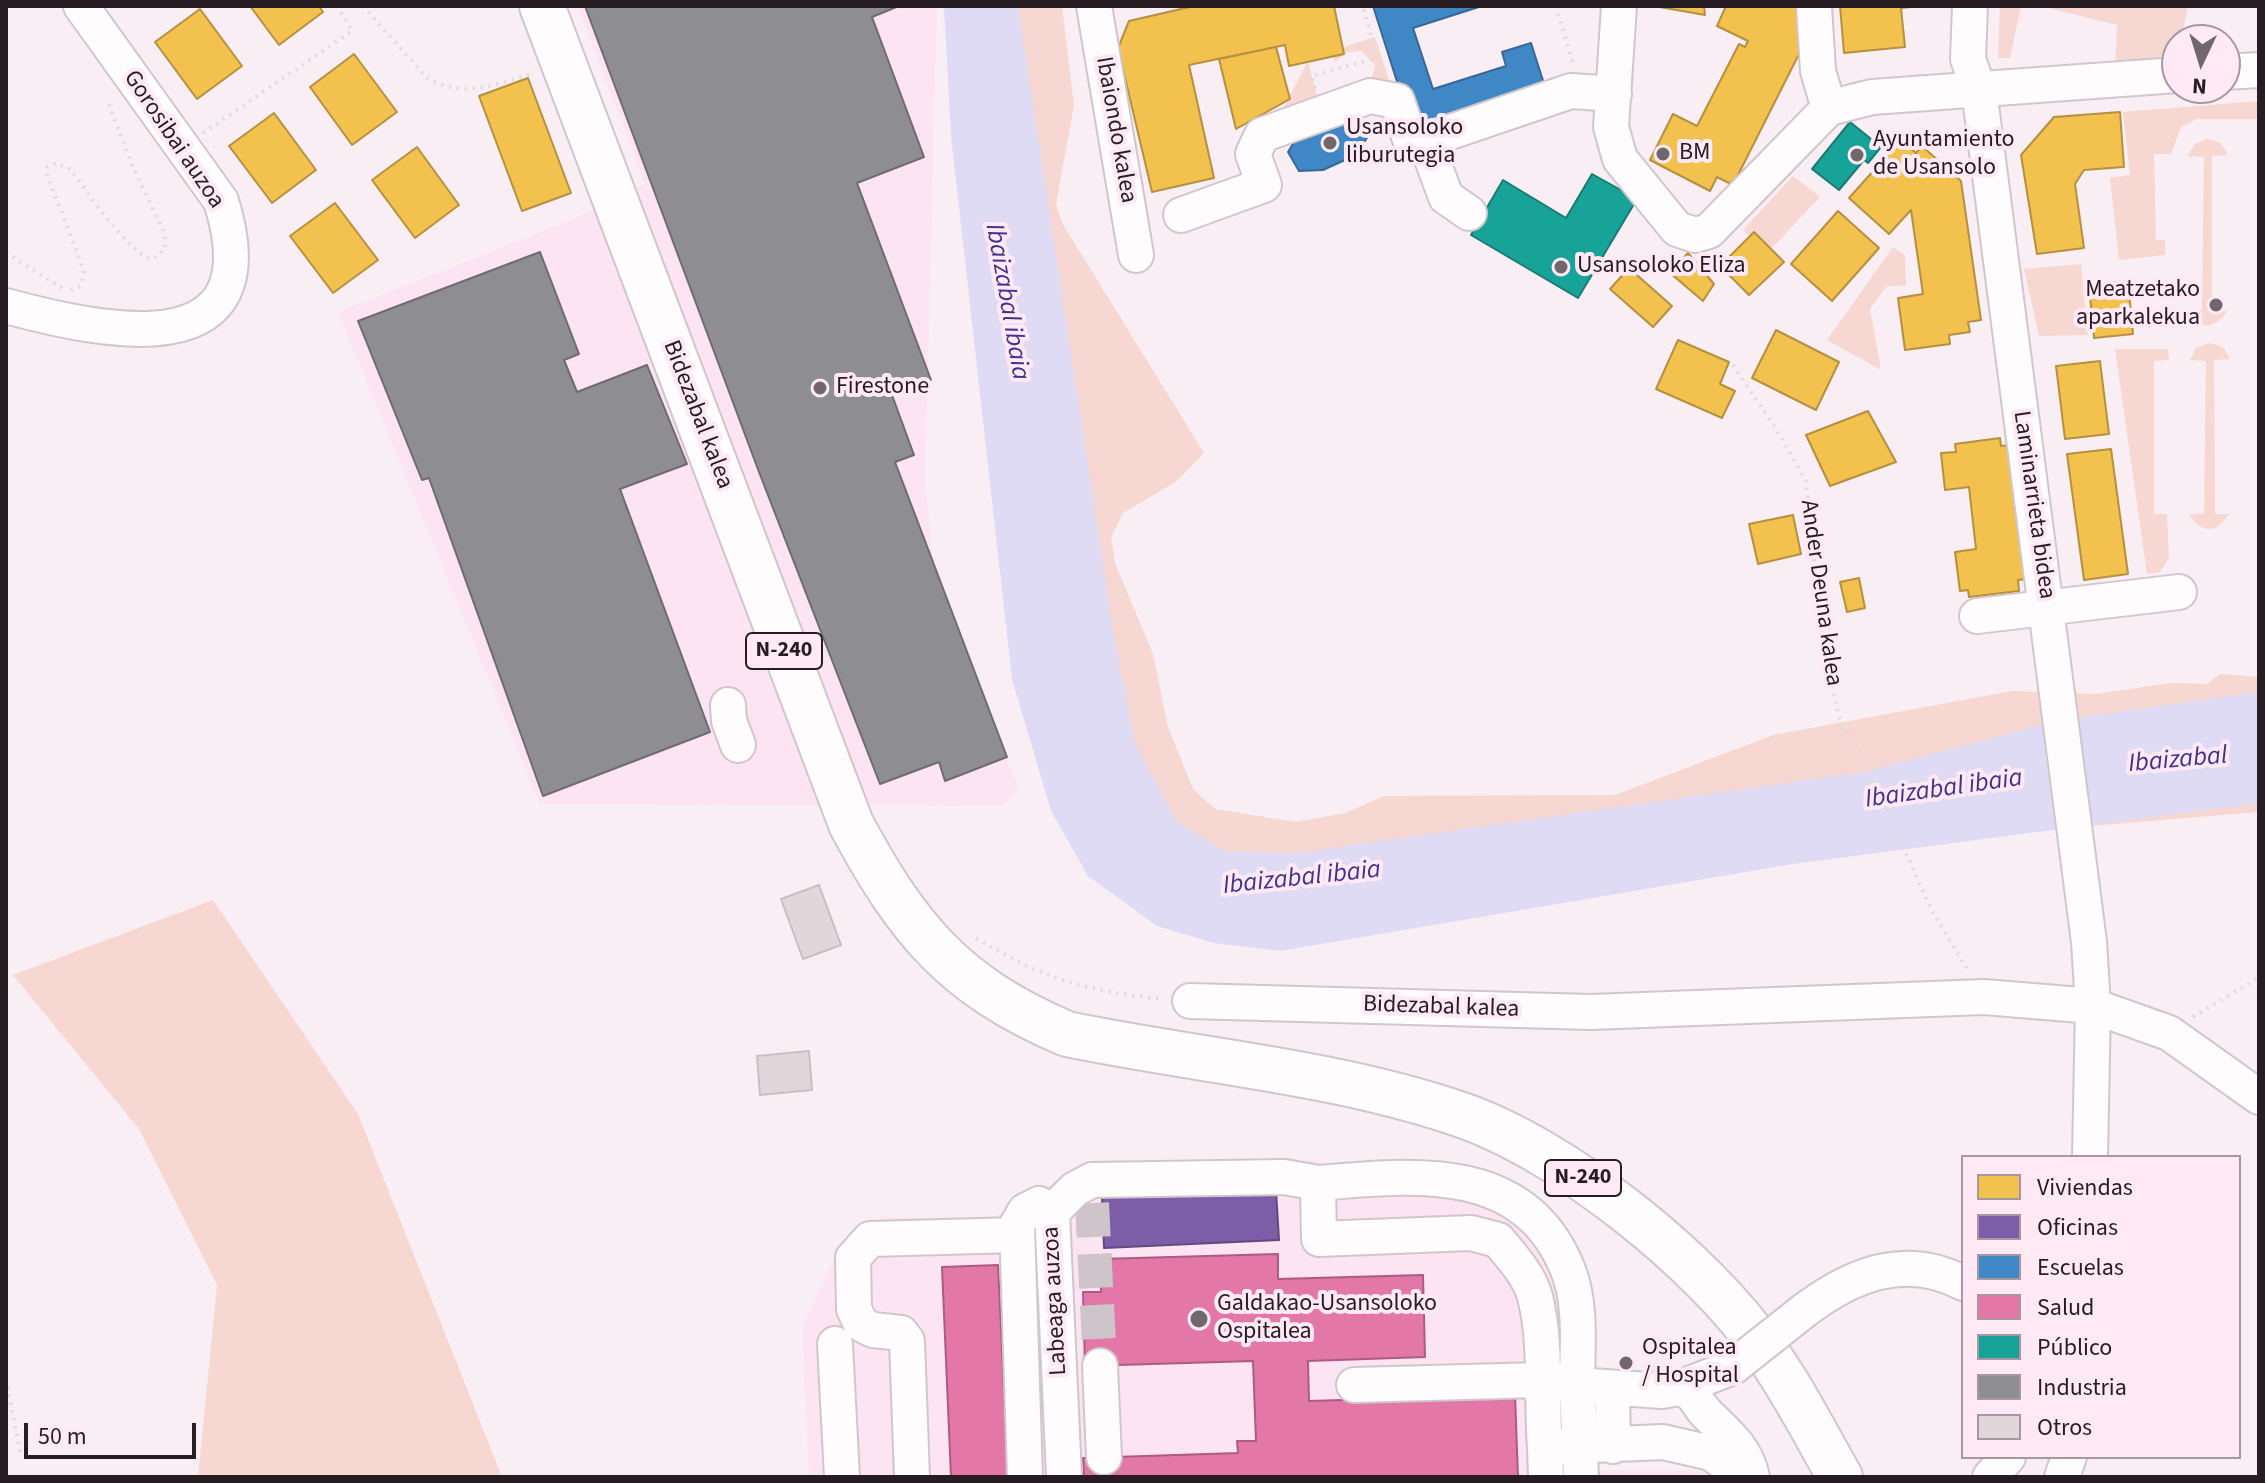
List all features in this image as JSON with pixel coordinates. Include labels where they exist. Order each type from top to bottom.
[{"type":"highway","name":"Bidezabal kalea","points":[[542,6],[851,824],[900,908],[927,942],[987,993],[1024,1016],[1067,1034],[1350,1086],[1459,1114],[1520,1140],[1579,1175],[1625,1210],[1705,1282],[1765,1350],[1840,1477]]},
{"type":"street","name":"Gorosibai auzoa","points":[[6,306],[57,320],[155,331],[189,322],[205,311],[222,295],[230,271],[229,228],[221,201],[81,6]]},
{"type":"street","name":"Ibaiondo kalea","points":[[1094,6],[1136,255]]},
{"type":"street","points":[[1619,6],[1598,93],[1620,159],[1677,229],[1695,235],[1709,231],[1829,108],[1872,97],[2161,76]]},
{"type":"street","points":[[1814,6],[1818,71],[1829,108]]},
{"type":"street","name":"Laminarrieta bidea","points":[[1970,6],[1967,17],[1968,59],[1979,90],[2060,702],[2079,853],[2093,1006]]},
{"type":"street","points":[[1418,143],[1571,91],[1598,93]]},
{"type":"street","points":[[1181,215],[1264,185],[1253,154],[1262,135],[1370,96],[1397,101],[1446,197],[1469,213]]},
{"type":"street","points":[[1977,616],[2179,592]]},
{"type":"street","points":[[728,705],[729,721],[738,745]]},
{"type":"street","name":"Bidezabal kalea","points":[[1190,1001],[1591,1012],[1984,997],[2093,1006]]},
{"type":"street","points":[[2090,1155],[2093,1006],[2169,1033],[2259,1097]]},
{"type":"street","name":"Labeaga auzoa","points":[[1064,1477],[1052,1212],[1075,1189],[1092,1192],[1284,1177],[1318,1183],[1410,1178],[1465,1181],[1515,1202],[1549,1233],[1568,1271],[1577,1312],[1580,1461]]},
{"type":"street","points":[[1318,1183],[1319,1239],[1471,1233],[1498,1240],[1514,1259],[1535,1294],[1540,1328],[1546,1462],[1580,1461],[1613,1446],[1671,1444],[1696,1437],[1704,1420],[1681,1397]]},
{"type":"street","points":[[912,1477],[907,1341],[901,1333],[873,1330],[861,1324],[854,1309],[853,1258],[870,1239],[1017,1235],[1017,1225],[1025,1211],[1039,1204],[1052,1212]]},
{"type":"street","name":"Labeaga auzoa","points":[[1017,1235],[1025,1477]]},
{"type":"street","points":[[1744,1477],[1711,1453],[1671,1444],[1650,1430],[1647,1413],[1733,1367],[1832,1289],[1883,1269],[1919,1267],[1961,1282]]},
{"type":"street","points":[[835,1344],[842,1477]]},
{"type":"street","points":[[1100,1366],[1104,1457]]},
{"type":"street","points":[[1354,1385],[1541,1386],[1560,1381],[1681,1397],[1731,1435],[1747,1457],[1752,1477]]},
{"type":"street","points":[[1612,1389],[1613,1446]]},
{"type":"street","points":[[1990,1477],[2009,1459]]},
{"type":"path","points":[[197,137],[352,31],[337,6]]},
{"type":"path","points":[[363,6],[427,78],[439,86],[479,89],[544,70]]},
{"type":"path","points":[[1322,113],[1312,76],[1377,58],[1363,6]]},
{"type":"path","points":[[1556,6],[1598,93]]},
{"type":"path","points":[[6,253],[58,287],[74,290],[81,286],[84,279],[82,262],[47,174],[47,167],[56,163],[70,169],[130,245],[145,258],[153,259],[165,249],[165,234],[108,102]]},
{"type":"path","name":"Ander Deuna kalea","points":[[1733,365],[1806,481],[1824,654],[1839,717],[1867,766],[1931,909],[1984,997]]},
{"type":"path","points":[[969,934],[1013,961],[1063,983],[1190,1001]]},
{"type":"path","points":[[2169,1033],[2259,977]]},
{"type":"path","points":[[6,1379],[21,1456]]},
{"type":"shaded area","points":[[577,6],[937,6],[925,479],[935,586],[1019,788],[1002,806],[540,804],[338,312],[571,220],[645,184]]},
{"type":"shaded area","points":[[991,6],[1062,6],[1074,105],[1056,204],[1062,223],[1204,453],[1177,481],[1123,513],[1111,537],[1115,563],[1153,654],[1168,727],[1193,789],[1215,809],[1296,822],[1345,813],[1384,796],[1615,795],[1773,735],[2012,691],[2096,694],[2171,683],[2207,684],[2220,674],[2259,677],[2259,812],[1685,860],[1172,920],[1025,522]]},
{"type":"shaded area","points":[[2000,6],[2021,6],[2010,58],[1998,58]]},
{"type":"shaded area","points":[[2041,6],[2188,6],[2184,24],[2161,24],[2161,67],[2115,68],[2117,25]]},
{"type":"shaded area","points":[[1375,37],[1392,89],[1370,87],[1375,65],[1361,51],[1347,52],[1335,62],[1332,51]]},
{"type":"shaded area","points":[[1308,61],[1321,112],[1275,124]]},
{"type":"shaded area","points":[[2259,101],[2259,119],[2197,119],[2181,127],[2171,154],[2154,154],[2156,240],[2165,240],[2165,255],[2119,260],[2110,178],[2130,175],[2123,112]]},
{"type":"shaded area","points":[[2207,139],[2221,143],[2228,155],[2212,156],[2212,310],[2227,311],[2217,322],[2207,325],[2197,321],[2187,310],[2202,310],[2204,157],[2187,156],[2195,144]]},
{"type":"shaded area","points":[[1793,176],[1820,197],[1768,252],[1743,230]]},
{"type":"shaded area","points":[[1893,247],[1905,255],[1906,285],[1886,287],[1870,309],[1881,370],[1827,340]]},
{"type":"shaded area","points":[[2081,264],[2088,335],[2039,336],[2024,269]]},
{"type":"shaded area","points":[[2210,343],[2223,347],[2230,359],[2214,360],[2215,514],[2229,514],[2219,525],[2209,529],[2199,525],[2189,514],[2204,514],[2206,361],[2190,360],[2196,348]]},
{"type":"shaded area","points":[[2115,349],[2168,349],[2169,360],[2154,361],[2154,514],[2167,514],[2169,558],[2160,572],[2147,574]]},
{"type":"shaded area","points":[[213,900],[358,1114],[502,1477],[198,1477],[217,1285],[139,1129],[13,975]]},
{"type":"shaded area","name":"Galdakao-Usansoloko Ospitalea","points":[[1285,1158],[1351,1165],[1469,1164],[1528,1191],[1561,1224],[1595,1312],[1585,1353],[1589,1470],[1717,1471],[1725,1477],[809,1477],[802,1326],[833,1261],[866,1223],[883,1217],[988,1220],[1087,1164]]},
{"type":"water","points":[[944,6],[1018,6],[1114,637],[1135,743],[1176,821],[1224,851],[1297,853],[1864,772],[2060,720],[2259,692],[2259,803],[1793,864],[1280,951],[1214,943],[1157,926],[1088,876],[1051,811],[1012,679],[951,136]]},
{"type":"building: Viviendas","points":[[250,6],[319,6],[323,12],[279,45]]},
{"type":"building: Viviendas","points":[[1194,6],[1334,6],[1344,54],[1289,66],[1285,45],[1189,65],[1214,178],[1152,192],[1118,48],[1129,21]]},
{"type":"building: Viviendas","points":[[1654,6],[1704,6],[1705,15]]},
{"type":"building: Viviendas","points":[[1726,6],[1805,6],[1802,48],[1733,185],[1717,177],[1710,191],[1650,160],[1673,114],[1697,126],[1739,44],[1745,47],[1748,41],[1717,26]]},
{"type":"building: Viviendas","points":[[1840,6],[1922,6],[1901,8],[1905,47],[1844,53]]},
{"type":"building: Viviendas","points":[[200,9],[242,66],[197,99],[155,42]]},
{"type":"building: Viviendas","points":[[1276,47],[1290,99],[1236,129],[1219,59]]},
{"type":"building: Viviendas","points":[[354,54],[397,112],[352,145],[310,87]]},
{"type":"building: Viviendas","points":[[528,78],[571,193],[522,211],[479,96]]},
{"type":"building: Viviendas","points":[[2120,112],[2124,167],[2084,170],[2075,184],[2084,248],[2037,254],[2021,155],[2054,117]]},
{"type":"building: Viviendas","points":[[274,113],[316,170],[272,203],[229,146]]},
{"type":"building: Viviendas","points":[[1901,140],[1916,153],[1922,146],[1961,181],[1981,320],[1968,322],[1970,332],[1949,335],[1950,344],[1905,350],[1898,298],[1923,294],[1911,210],[1889,234],[1849,198]]},
{"type":"building: Viviendas","points":[[417,147],[459,205],[415,238],[372,180]]},
{"type":"building: Viviendas","points":[[335,203],[378,260],[333,293],[290,236]]},
{"type":"building: Viviendas","points":[[1838,211],[1879,248],[1832,301],[1791,264]]},
{"type":"building: Viviendas","points":[[1754,232],[1784,262],[1749,295],[1720,266]]},
{"type":"building: Viviendas","points":[[1688,253],[1714,284],[1703,301],[1670,273]]},
{"type":"building: Viviendas","points":[[1629,268],[1672,306],[1653,327],[1610,289]]},
{"type":"building: Viviendas","points":[[2128,281],[2133,334],[2094,338],[2089,285]]},
{"type":"building: Viviendas","points":[[1776,330],[1839,362],[1816,410],[1752,378]]},
{"type":"building: Viviendas","points":[[1678,340],[1729,362],[1720,384],[1735,391],[1722,418],[1656,389]]},
{"type":"building: Viviendas","points":[[2100,361],[2109,434],[2065,439],[2056,366]]},
{"type":"building: Viviendas","points":[[1868,411],[1896,462],[1830,486],[1806,435]]},
{"type":"building: Viviendas","points":[[2000,438],[2001,446],[2010,445],[2027,579],[2018,580],[2019,591],[1969,597],[1968,590],[1960,591],[1955,552],[1976,549],[1969,487],[1945,490],[1941,453],[1956,452],[1955,444]]},
{"type":"building: Viviendas","points":[[2111,449],[2128,574],[2084,580],[2067,454]]},
{"type":"building: Viviendas","points":[[1793,515],[1801,554],[1758,564],[1749,524]]},
{"type":"building: Viviendas","points":[[1859,578],[1865,608],[1847,612],[1840,582]]},
{"type":"building: Oficinas","points":[[1276,1190],[1279,1240],[1104,1248],[1102,1197]]},
{"type":"building: Escuelas","points":[[1373,6],[1482,6],[1413,28],[1433,89],[1506,66],[1502,52],[1531,43],[1546,90],[1413,132]]},
{"type":"building: Escuelas","points":[[1359,112],[1370,133],[1356,155],[1323,170],[1299,171],[1288,152],[1299,134]]},
{"type":"building: Salud","points":[[1278,1254],[1278,1279],[1423,1275],[1425,1357],[1308,1361],[1309,1401],[1515,1395],[1518,1477],[1084,1477],[1083,1458],[1238,1453],[1237,1441],[1256,1441],[1253,1361],[1085,1366],[1083,1292],[1101,1292],[1100,1259]]},
{"type":"building: Salud","points":[[998,1265],[1008,1477],[951,1477],[942,1267]]},
{"type":"building: Público","points":[[1850,122],[1881,147],[1868,163],[1864,160],[1839,190],[1812,169]]},
{"type":"building: Público","name":"Usansoloko Eliza","points":[[1592,174],[1637,199],[1578,298],[1471,235],[1503,180],[1566,218]]},
{"type":"building: Industria","name":"Firestone","points":[[585,6],[899,6],[872,17],[924,157],[857,183],[931,380],[892,395],[914,455],[895,462],[1007,757],[945,781],[939,762],[880,784],[759,472]]},
{"type":"building: Industria","points":[[540,252],[579,354],[564,360],[577,392],[647,365],[687,464],[620,489],[710,732],[543,796],[429,478],[422,480],[358,321]]},
{"type":"building: Otros","points":[[819,885],[841,945],[803,959],[781,899]]},
{"type":"building: Otros","points":[[809,1051],[812,1090],[760,1095],[757,1056]]},
{"type":"tunnel","points":[[1092,1203],[1100,1366]]},
{"type":"place","name":"Usansoloko liburutegia","points":[[1330,143]]},
{"type":"place","name":"BM","points":[[1663,154]]},
{"type":"place","name":"Ayuntamiento de Usansolo","points":[[1857,155]]},
{"type":"place","name":"Usansoloko Eliza","points":[[1561,267]]},
{"type":"place","name":"Meatzetako aparkalekua","points":[[2216,305]]},
{"type":"place","name":"Firestone","points":[[820,388]]},
{"type":"place","name":"Galdakao-Usansoloko Ospitalea","points":[[1199,1319]]},
{"type":"place","name":"Ospitalea / Hospital","points":[[1626,1363]]},
{"type":"water label","name":"Ibaizabal ibaia","points":[[1006,302]]},
{"type":"water label","name":"Ibaizabal","points":[[2178,761]]},
{"type":"water label","name":"Ibaizabal ibaia","points":[[1944,790]]},
{"type":"water label","name":"Ibaizabal ibaia","points":[[1302,879]]}]
